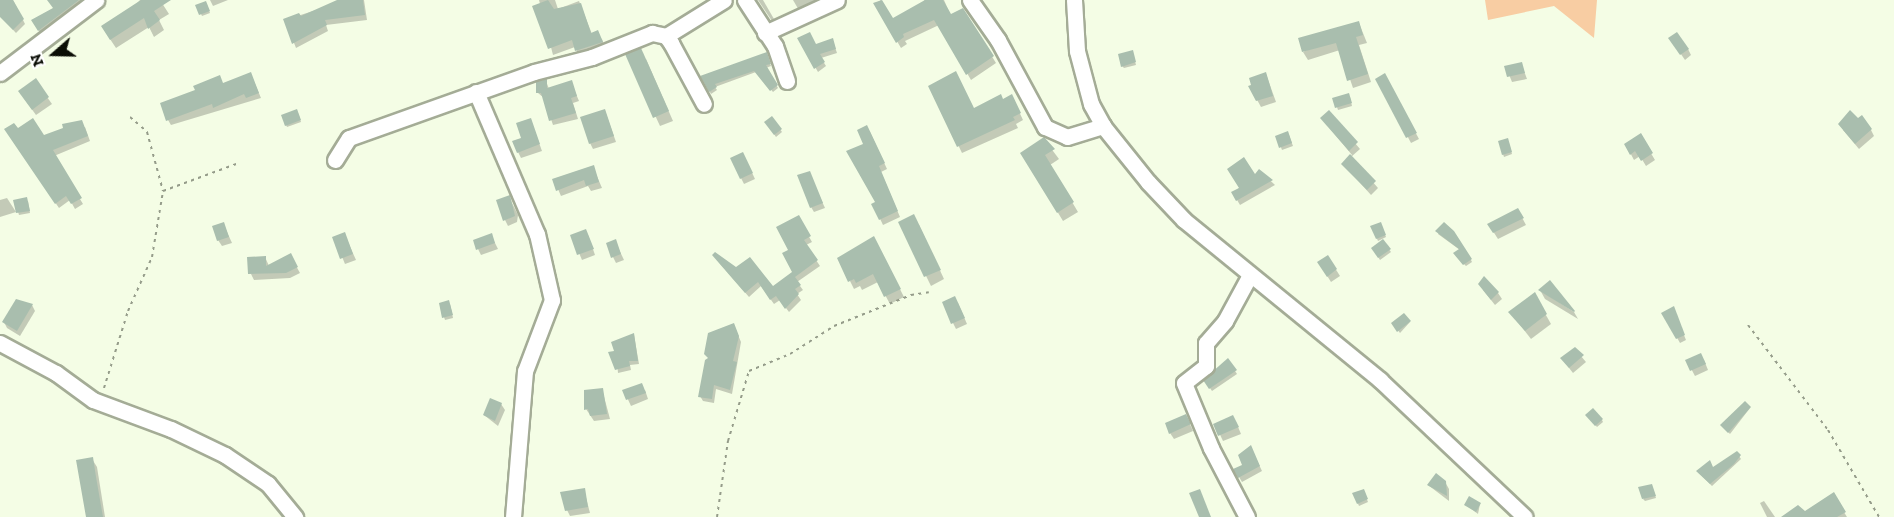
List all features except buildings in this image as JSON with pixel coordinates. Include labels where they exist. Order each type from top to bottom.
[{"type":"street","points":[[1,71],[96,0]]},
{"type":"street","points":[[335,160],[349,138],[476,92],[592,57],[652,33],[666,36],[724,0]]},
{"type":"street","points":[[745,0],[775,46],[787,81]]},
{"type":"street","points":[[765,33],[837,0]]},
{"type":"street","points":[[970,0],[998,40],[1045,127],[1067,137],[1103,126]]},
{"type":"street","points":[[1074,0],[1083,80],[1103,126],[1184,220],[1380,380],[1525,517]]},
{"type":"street","points":[[666,36],[704,104]]},
{"type":"street","points":[[476,92],[537,234],[552,300],[525,371],[513,517]]},
{"type":"street","points":[[1247,517],[1211,448],[1184,383],[1206,366],[1206,344],[1225,321],[1250,276]]},
{"type":"street","points":[[0,343],[56,373],[98,402],[171,429],[225,455],[268,484],[295,517]]},
{"type":"path","points":[[98,402],[110,376],[128,311],[152,256],[163,191],[147,132],[130,117]]},
{"type":"path","points":[[163,191],[236,164]]},
{"type":"path","points":[[717,517],[728,441],[749,371],[790,354],[834,326],[911,295],[929,292]]},
{"type":"path","points":[[1749,325],[1828,430],[1879,517]]},
{"type":"shaded area","points":[[1485,0],[1597,0],[1594,38],[1554,6],[1488,20]]}]
